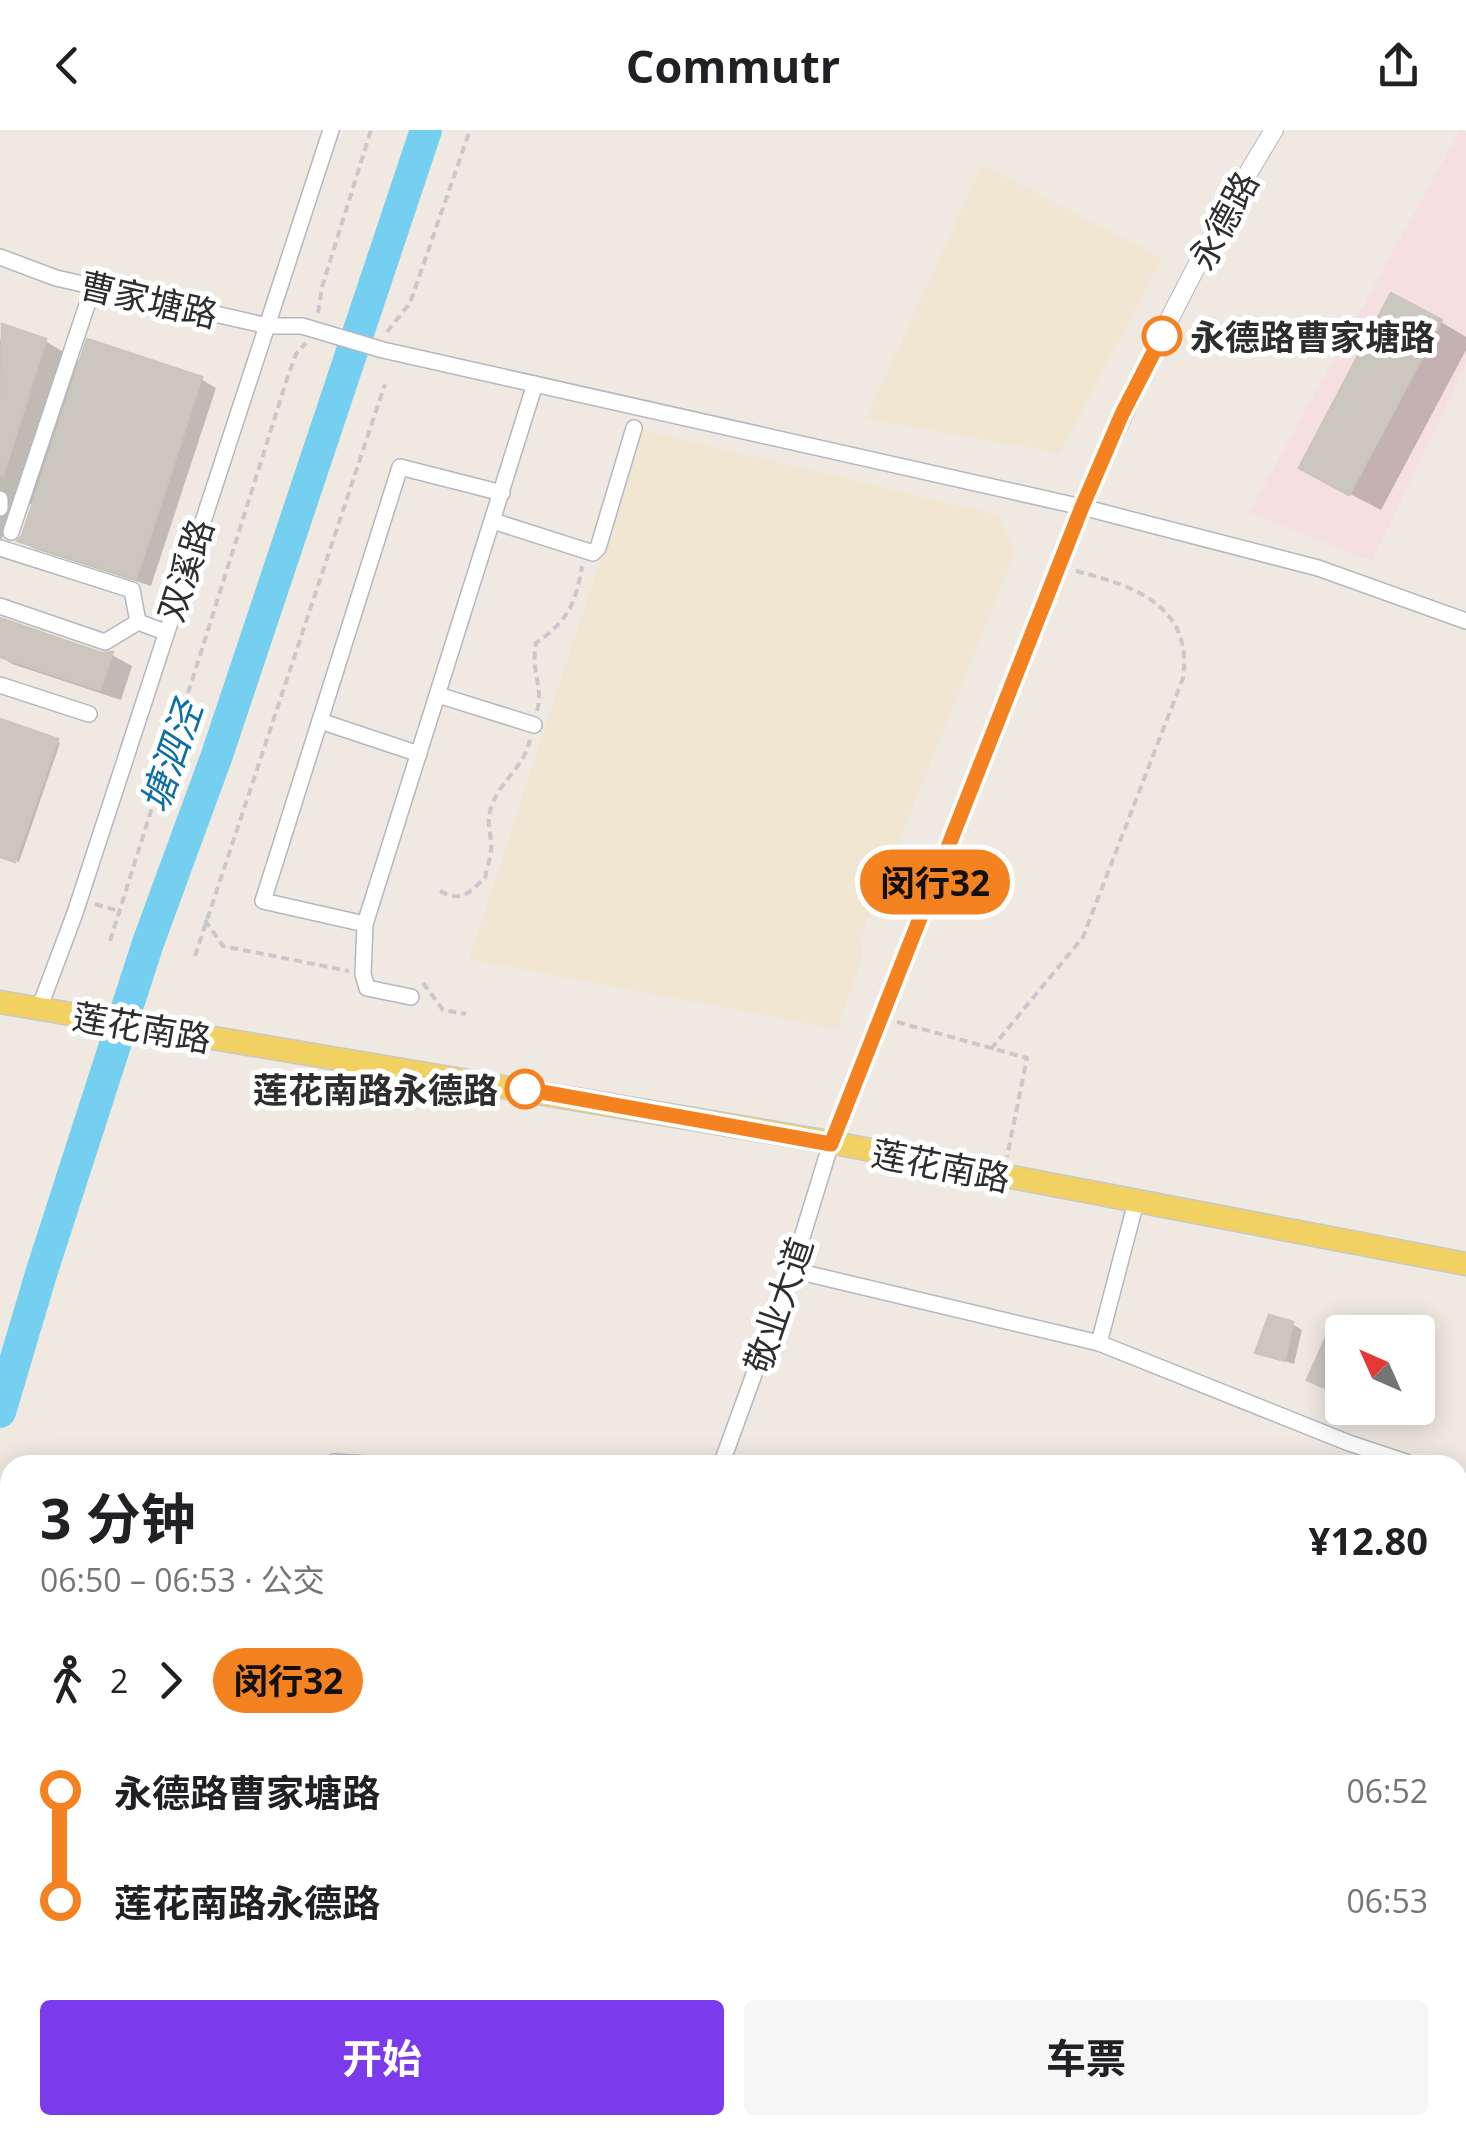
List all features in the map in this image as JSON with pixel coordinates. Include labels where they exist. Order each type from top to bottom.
[{"type":"main road","name":"莲花南路","points":[[0,1002],[515,1087],[1466,1264]]},
{"type":"street","name":"双溪路","points":[[39,1010],[75,913],[331,130]]},
{"type":"street","name":"永德路","points":[[831,1144],[1122,414],[1234,196],[1274,130]]},
{"type":"street","name":"曹家塘路","points":[[0,257],[93,287],[268,326],[309,329],[1082,507],[1318,568],[1466,622]]},
{"type":"street","points":[[11,532],[93,287]]},
{"type":"street","points":[[410,989],[367,988],[363,974],[365,924],[535,384]]},
{"type":"street","points":[[493,521],[592,553],[598,548],[634,428]]},
{"type":"street","points":[[365,924],[262,902],[400,467],[502,494]]},
{"type":"street","points":[[0,498],[0,508]]},
{"type":"street","points":[[0,548],[132,590],[138,622]]},
{"type":"street","points":[[0,606],[105,642],[138,622]]},
{"type":"street","points":[[138,622],[164,632]]},
{"type":"street","points":[[0,684],[89,714]]},
{"type":"street","points":[[438,695],[534,725]]},
{"type":"street","points":[[320,720],[419,754]]},
{"type":"street","name":"敬业大道","points":[[725,1455],[792,1270],[831,1144]]},
{"type":"street","points":[[1099,1343],[1136,1202]]},
{"type":"street","points":[[792,1270],[1099,1343],[1385,1455]]},
{"type":"path","points":[[110,941],[287,379],[309,329],[371,130]]},
{"type":"path","points":[[380,347],[410,303],[470,130]]},
{"type":"path","points":[[194,956],[385,384]]},
{"type":"path","points":[[991,1050],[1083,936],[1186,662],[1186,646],[1170,613],[1155,602],[1092,575],[1058,567]]},
{"type":"path","points":[[81,900],[119,911]]},
{"type":"path","points":[[205,920],[222,946],[363,974]]},
{"type":"path","points":[[410,989],[425,984],[443,1010],[466,1014]]},
{"type":"path","points":[[882,1017],[1027,1058],[1003,1176]]},
{"type":"shaded area","points":[[1460,130],[1466,133],[1466,364],[1372,561],[1249,513]]},
{"type":"shaded area","points":[[982,165],[1162,258],[1060,453],[866,419]]},
{"type":"shaded area","points":[[643,430],[998,515],[1016,550],[860,939],[863,957],[837,1029],[469,959]]},
{"type":"building","points":[[1391,293],[1442,320],[1349,495],[1299,468]]},
{"type":"building","points":[[2,324],[46,339],[3,476],[0,475]]},
{"type":"building","points":[[87,339],[202,377],[136,579],[17,541],[22,536]]},
{"type":"building","points":[[0,618],[101,653],[113,652],[100,690],[0,657]]},
{"type":"building","points":[[0,719],[58,739],[15,862],[0,857]]},
{"type":"building","points":[[1269,1315],[1293,1322],[1285,1361],[1255,1353]]},
{"type":"building","points":[[1325,1339],[1325,1388],[1307,1380]]},
{"type":"waterway","name":"塘泗泾","points":[[0,1412],[148,943],[217,755],[426,130]]},
{"type":"bus line","name":"闵行32","points":[[525,1089],[831,1144],[1082,507],[1122,414],[1162,336]]},
{"type":"place","name":"永德路曹家塘路","points":[[1162,336]]},
{"type":"place","name":"莲花南路永德路","points":[[525,1089]]}]
